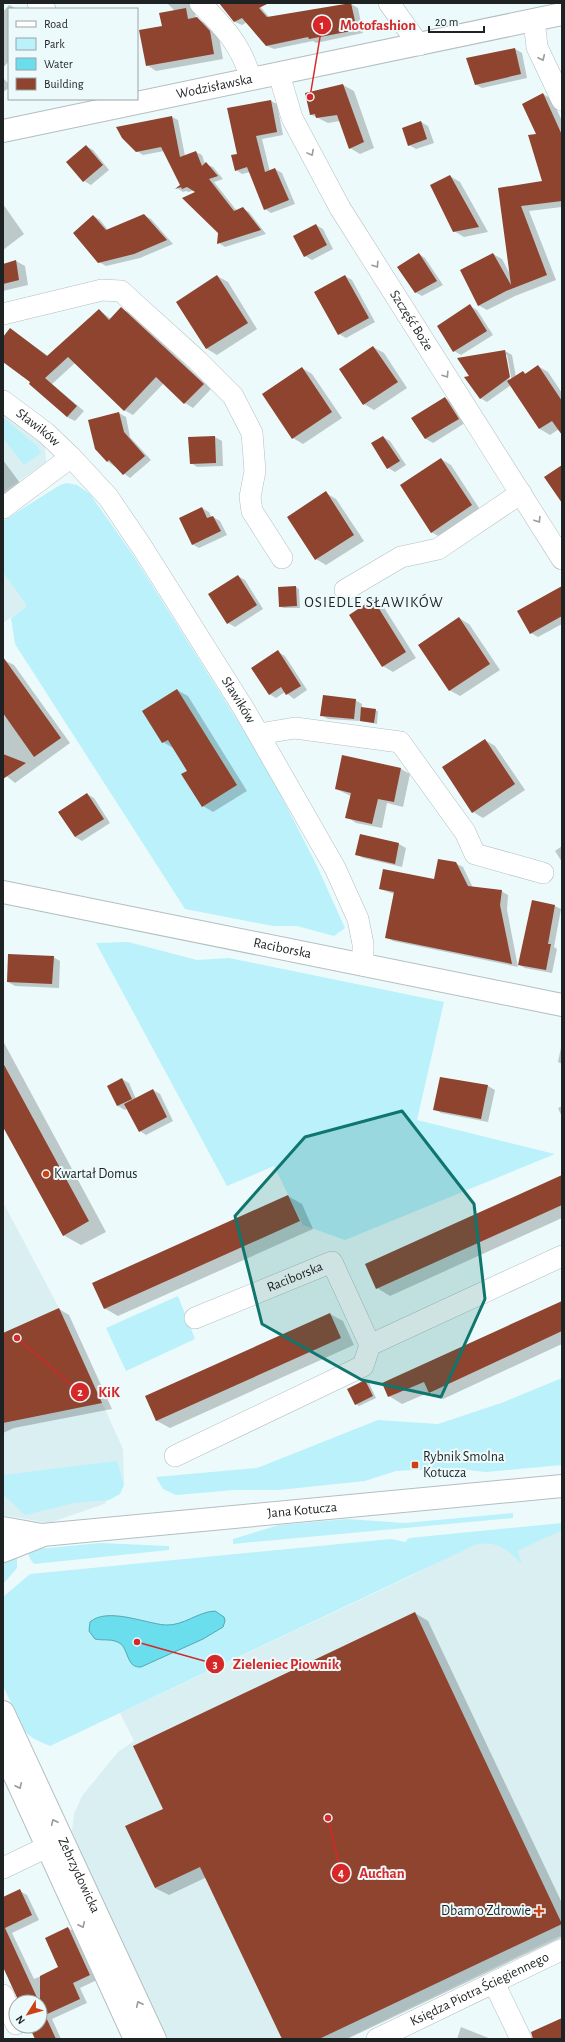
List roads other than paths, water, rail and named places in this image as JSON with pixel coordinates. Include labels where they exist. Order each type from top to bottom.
[{"type":"street","points":[[200,3],[227,31],[240,49],[251,79]]},
{"type":"street","points":[[389,3],[419,45]]},
{"type":"street","name":"Wodzisławska","points":[[5,126],[279,74],[562,14]]},
{"type":"street","points":[[534,20],[537,47],[562,100]]},
{"type":"street","name":"Szczęść Boże","points":[[279,74],[292,118],[340,208],[562,559]]},
{"type":"street","points":[[3,314],[102,290],[121,291],[134,302],[198,361],[233,396],[252,433],[255,472],[250,497],[252,511],[282,558]]},
{"type":"street","name":"Sławików","points":[[3,401],[46,433],[71,457],[112,501],[259,734],[335,868],[353,907],[362,935],[363,965]]},
{"type":"street","name":"Sławików","points":[[3,508],[71,457]]},
{"type":"street","points":[[345,590],[401,557],[438,549],[521,494]]},
{"type":"street","points":[[259,734],[295,728],[400,742],[465,832],[475,854],[543,874]]},
{"type":"street","name":"Raciborska","points":[[3,892],[562,1005]]},
{"type":"street","points":[[175,1456],[363,1366],[370,1345],[562,1256]]},
{"type":"street","name":"Raciborska","points":[[195,1318],[332,1262],[370,1345]]},
{"type":"street","name":"Jana Kotucza","points":[[3,1528],[42,1535],[562,1486]]},
{"type":"street","name":"Jana Kotucza","points":[[3,1551],[42,1535]]},
{"type":"street","name":"Zebrzydowicka","points":[[3,1712],[155,2039]]},
{"type":"street","name":"Zebrzydowicka","points":[[3,1750],[135,2039]]},
{"type":"street","points":[[3,1868],[47,1846]]},
{"type":"street","name":"Księdza Piotra Ściegiennego","points":[[377,2039],[561,1950]]},
{"type":"street","points":[[494,1983],[521,2039]]},
{"type":"street","points":[[3,1995],[8,2007]]},
{"type":"water","points":[[215,1611],[224,1617],[225,1621],[223,1627],[203,1639],[141,1667],[136,1667],[133,1665],[121,1644],[112,1640],[95,1639],[89,1631],[90,1622],[97,1618],[106,1616],[126,1617],[156,1624],[172,1625],[208,1612]]},
{"type":"place","name":"Motofashion","points":[[310,97]]},
{"type":"place","name":"Kwartał Domus","points":[[46,1174]]},
{"type":"place","name":"KiK","points":[[17,1338]]},
{"type":"place","name":"Rybnik Smolna Kotucza","points":[[415,1465]]},
{"type":"place","name":"Zieleniec Piownik","points":[[137,1642]]},
{"type":"place","name":"Auchan","points":[[328,1818]]},
{"type":"place","name":"Dbam o Zdrowie","points":[[539,1911]]},
{"type":"district","name":"OSIEDLE SŁAWIKÓW","points":[[374,602]]}]
